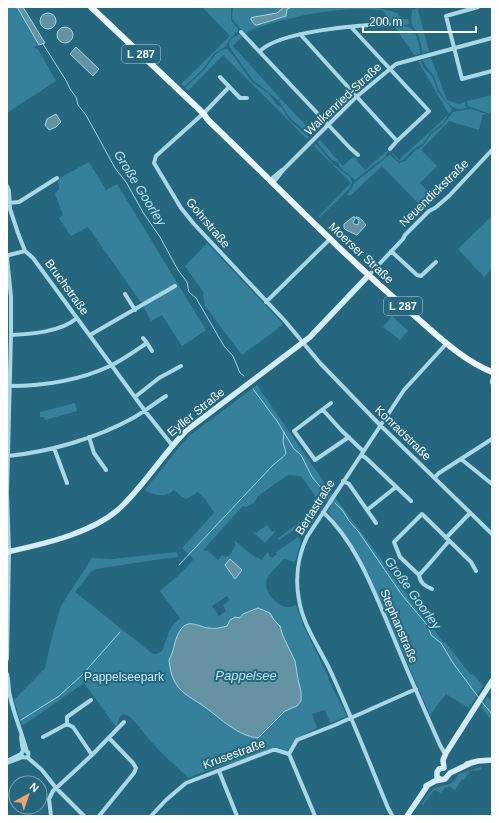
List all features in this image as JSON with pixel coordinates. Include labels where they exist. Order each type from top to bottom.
[{"type":"main road","name":"Moerser Straße","points":[[91,7],[210,118],[368,276],[465,358],[492,372]]},
{"type":"main road","name":"Eyller Straße","points":[[8,552],[75,533],[101,522],[124,505],[172,445],[187,430],[302,343],[319,328],[368,276]]},
{"type":"main road","points":[[407,816],[426,786],[438,778],[445,779],[446,771],[443,760],[445,754],[492,681]]},
{"type":"main road","points":[[438,778],[438,770],[446,771],[478,761],[492,760]]},
{"type":"street","points":[[478,7],[446,16],[462,79],[492,71]]},
{"type":"street","points":[[260,51],[265,47],[300,34],[351,26],[389,24]]},
{"type":"street","points":[[351,26],[429,111],[390,149]]},
{"type":"street","points":[[241,32],[358,155]]},
{"type":"street","points":[[300,34],[397,141]]},
{"type":"street","name":"Walkenried-Straße","points":[[273,180],[339,113],[396,64],[492,38]]},
{"type":"street","points":[[220,77],[240,98],[247,98]]},
{"type":"street","name":"Gohrstraße","points":[[229,87],[156,156],[154,163],[181,208],[205,237],[285,321],[302,343]]},
{"type":"street","name":"Neuendickstraße","points":[[368,276],[409,231],[429,211],[449,196],[492,150]]},
{"type":"street","points":[[9,203],[19,202],[57,178]]},
{"type":"street","points":[[7,186],[10,191],[8,196],[9,203],[25,251],[9,254],[7,257],[11,335],[8,380],[7,659]]},
{"type":"street","points":[[266,302],[330,239]]},
{"type":"street","name":"Bruchstraße","points":[[25,251],[33,258],[135,398],[172,445]]},
{"type":"street","points":[[391,251],[421,276],[436,262]]},
{"type":"street","points":[[90,335],[175,286]]},
{"type":"street","points":[[124,294],[135,310]]},
{"type":"street","points":[[11,335],[47,331],[60,327],[77,318]]},
{"type":"street","points":[[144,338],[152,351]]},
{"type":"street","points":[[9,386],[35,386],[71,380],[92,374],[111,365],[147,343]]},
{"type":"street","name":"Konradstraße","points":[[302,343],[380,425],[492,534]]},
{"type":"street","name":"Bertastraße","points":[[392,815],[330,671],[306,622],[300,605],[298,592],[299,564],[301,551],[309,535],[380,425],[404,390],[446,343]]},
{"type":"street","points":[[135,398],[159,378],[180,366]]},
{"type":"street","points":[[8,456],[54,448],[89,437],[116,426],[145,411],[166,396]]},
{"type":"street","points":[[331,403],[294,431],[315,460],[349,437]]},
{"type":"street","points":[[323,410],[349,437],[366,458],[410,501]]},
{"type":"street","points":[[89,437],[94,453],[106,470]]},
{"type":"street","points":[[434,477],[492,439]]},
{"type":"street","points":[[54,448],[67,482]]},
{"type":"street","points":[[461,459],[492,484]]},
{"type":"street","points":[[343,481],[349,484],[376,523]]},
{"type":"street","points":[[367,510],[396,487]]},
{"type":"street","name":"Stephanstraße","points":[[323,512],[332,520],[356,555],[445,754]]},
{"type":"street","points":[[446,538],[470,513]]},
{"type":"street","points":[[432,589],[424,586],[419,575],[400,557],[394,542],[422,514],[471,562],[476,571]]},
{"type":"street","points":[[419,575],[435,559],[436,555],[449,541]]},
{"type":"street","points":[[7,674],[8,692],[21,733],[25,754],[42,770],[56,788],[84,816]]},
{"type":"street","points":[[315,816],[289,754],[297,740],[416,689]]},
{"type":"street","points":[[67,724],[67,718],[91,700]]},
{"type":"street","points":[[51,816],[49,799],[52,790],[92,755],[124,722]]},
{"type":"street","points":[[43,737],[67,724]]},
{"type":"street","points":[[67,724],[73,727],[92,755]]},
{"type":"street","points":[[99,816],[134,773],[136,768],[109,738]]},
{"type":"street","name":"Krusestraße","points":[[151,816],[166,800],[186,783],[273,750],[289,754]]},
{"type":"street","points":[[7,762],[25,754]]},
{"type":"street","points":[[219,771],[237,816]]},
{"type":"green space","points":[[7,7],[17,7],[39,45],[33,47],[38,49],[56,81],[7,113]]},
{"type":"green space","points":[[202,7],[231,7],[231,20],[239,30],[230,39],[225,47],[214,54],[202,70],[184,87],[181,84],[230,36]]},
{"type":"green space","points":[[233,7],[374,7],[397,13],[403,19],[408,19],[409,23],[407,25],[393,24],[381,10],[355,9],[317,13],[292,18],[253,29],[245,34],[232,19]]},
{"type":"green space","points":[[422,7],[418,10],[429,51],[423,53],[419,37],[412,25],[411,20],[412,10]]},
{"type":"green space","points":[[394,26],[406,26],[414,31],[419,43],[420,54],[414,55]]},
{"type":"green space","points":[[242,34],[243,36],[233,46],[280,98],[278,100],[253,80],[230,48],[230,40],[236,35]]},
{"type":"green space","points":[[227,49],[252,82],[269,94],[276,104],[282,108],[289,120],[309,137],[307,139],[223,55],[188,91],[185,88],[204,70],[216,54]]},
{"type":"green space","points":[[431,58],[447,100],[459,104],[465,102],[466,108],[457,109],[453,107],[443,96],[437,86],[435,77],[426,67],[423,60]]},
{"type":"green space","points":[[418,61],[421,61],[423,67],[432,76],[438,92],[452,109],[449,114]]},
{"type":"green space","points":[[492,95],[490,114],[468,106],[467,101]]},
{"type":"green space","points":[[281,99],[313,133],[311,136],[290,118],[279,101]]},
{"type":"green space","points":[[470,109],[490,115],[483,114],[479,130],[449,121],[421,150],[437,166],[420,183],[436,200],[425,210],[382,166],[350,196],[347,194],[354,183],[389,155],[399,163],[405,161],[424,145],[431,134],[442,126],[453,112]]},
{"type":"green space","points":[[449,114],[443,123],[431,132],[423,144],[415,148],[404,159],[400,161],[396,159],[390,150],[399,160]]},
{"type":"green space","points":[[320,140],[343,166],[354,156],[365,170],[388,150],[387,154],[382,160],[355,180],[340,167],[338,162],[332,160],[317,142]]},
{"type":"green space","points":[[316,144],[332,163],[350,177],[352,182],[350,188],[319,218],[318,217],[351,183],[314,146]]},
{"type":"green space","points":[[89,162],[106,190],[117,184],[206,330],[182,346],[162,315],[151,321],[142,304],[88,227],[71,236],[59,218],[63,215],[55,194],[59,189],[58,179]]},
{"type":"green space","points":[[492,216],[492,269],[484,277],[458,249]]},
{"type":"green space","points":[[207,243],[283,324],[242,355],[205,306],[204,293],[185,266]]},
{"type":"green space","points":[[392,316],[408,331],[400,340],[383,327]]},
{"type":"green space","name":"Pappelseepark","points":[[257,385],[328,488],[444,643],[445,642],[471,675],[473,674],[483,686],[469,708],[446,694],[430,715],[369,575],[352,546],[328,511],[331,506],[327,500],[320,511],[318,511],[321,504],[301,476],[288,475],[258,496],[254,503],[246,507],[243,506],[203,550],[207,550],[218,560],[222,555],[225,557],[229,556],[236,545],[234,542],[235,541],[256,558],[257,557],[261,560],[268,552],[269,557],[270,556],[272,558],[277,554],[276,552],[298,537],[301,541],[295,562],[284,559],[268,576],[266,588],[271,597],[279,604],[287,607],[296,605],[305,629],[347,716],[330,723],[325,710],[312,714],[317,728],[294,741],[288,751],[277,748],[273,749],[189,778],[157,748],[128,716],[123,714],[121,715],[116,727],[84,683],[22,726],[14,700],[45,668],[61,606],[92,558],[112,559],[176,552],[179,557],[96,569],[90,573],[75,592],[153,654],[157,654],[162,651],[169,632],[180,618],[160,591],[181,573],[194,559],[182,548],[214,513],[206,500],[198,492],[186,499],[174,490],[171,493],[160,495],[152,494],[145,490],[190,435]],"holes":[[[227,596],[230,600],[223,605],[226,611],[219,616],[212,606]]]},
{"type":"green space","points":[[75,403],[77,411],[45,420],[44,417],[40,417],[40,412]]},
{"type":"green space","points":[[313,516],[315,519],[307,531],[299,526],[279,540],[278,538],[304,519],[306,522]]},
{"type":"green space","points":[[267,525],[272,532],[274,530],[275,532],[265,543],[253,531],[256,533]]},
{"type":"green space","points":[[487,697],[492,700],[492,721],[481,707]]},
{"type":"green space","points":[[481,767],[482,770],[470,771],[464,780],[462,779],[455,790],[449,786],[447,788],[445,787],[441,793],[434,790],[423,805],[421,805],[436,787],[451,783],[458,774]]},
{"type":"water","points":[[17,7],[23,7],[45,43],[39,45]]},
{"type":"water","points":[[284,7],[292,7],[287,9],[286,16],[257,25],[255,25],[251,20],[251,18],[254,17],[277,13]]},
{"type":"water","points":[[45,13],[51,13],[56,18],[54,27],[51,29],[45,29],[40,24],[40,18]]},
{"type":"water","points":[[62,27],[68,27],[73,32],[71,41],[68,43],[62,43],[57,38],[57,32]]},
{"type":"water","points":[[76,47],[99,69],[93,76],[70,54]]},
{"type":"water","points":[[56,114],[61,122],[56,127],[49,130],[45,125],[47,119]]},
{"type":"water","points":[[355,217],[353,222],[354,224],[358,225],[359,220],[356,217],[358,217],[366,225],[357,235],[344,228],[344,224]]},
{"type":"water","points":[[230,559],[242,570],[235,579],[225,565]]},
{"type":"water","name":"Pappelsee","points":[[258,608],[270,613],[280,626],[295,661],[301,692],[301,701],[297,706],[285,711],[258,738],[244,734],[224,722],[182,691],[173,678],[169,660],[177,635],[185,625],[195,624],[210,628],[227,626],[230,620],[235,617],[240,618],[243,614]]},
{"type":"waterway","name":"Große Goorley","points":[[43,44],[76,97],[78,105],[86,115],[115,168],[126,182],[144,214],[160,237],[178,270],[187,282],[189,292],[196,298],[224,346],[233,356],[240,373],[244,376]]},
{"type":"waterway","name":"Große Goorley","points":[[253,389],[277,421],[294,449],[301,455],[312,477],[328,496]]},
{"type":"waterway","points":[[284,432],[283,442],[286,453],[284,456]]},
{"type":"waterway","points":[[179,565],[273,465],[283,457]]},
{"type":"waterway","name":"Große Goorley","points":[[335,503],[358,531],[402,595],[428,626],[431,635],[441,643],[453,663],[479,698]]},
{"type":"waterway","points":[[21,720],[59,696],[82,675],[120,632]]},
{"type":"waterway","points":[[481,701],[492,714]]}]
